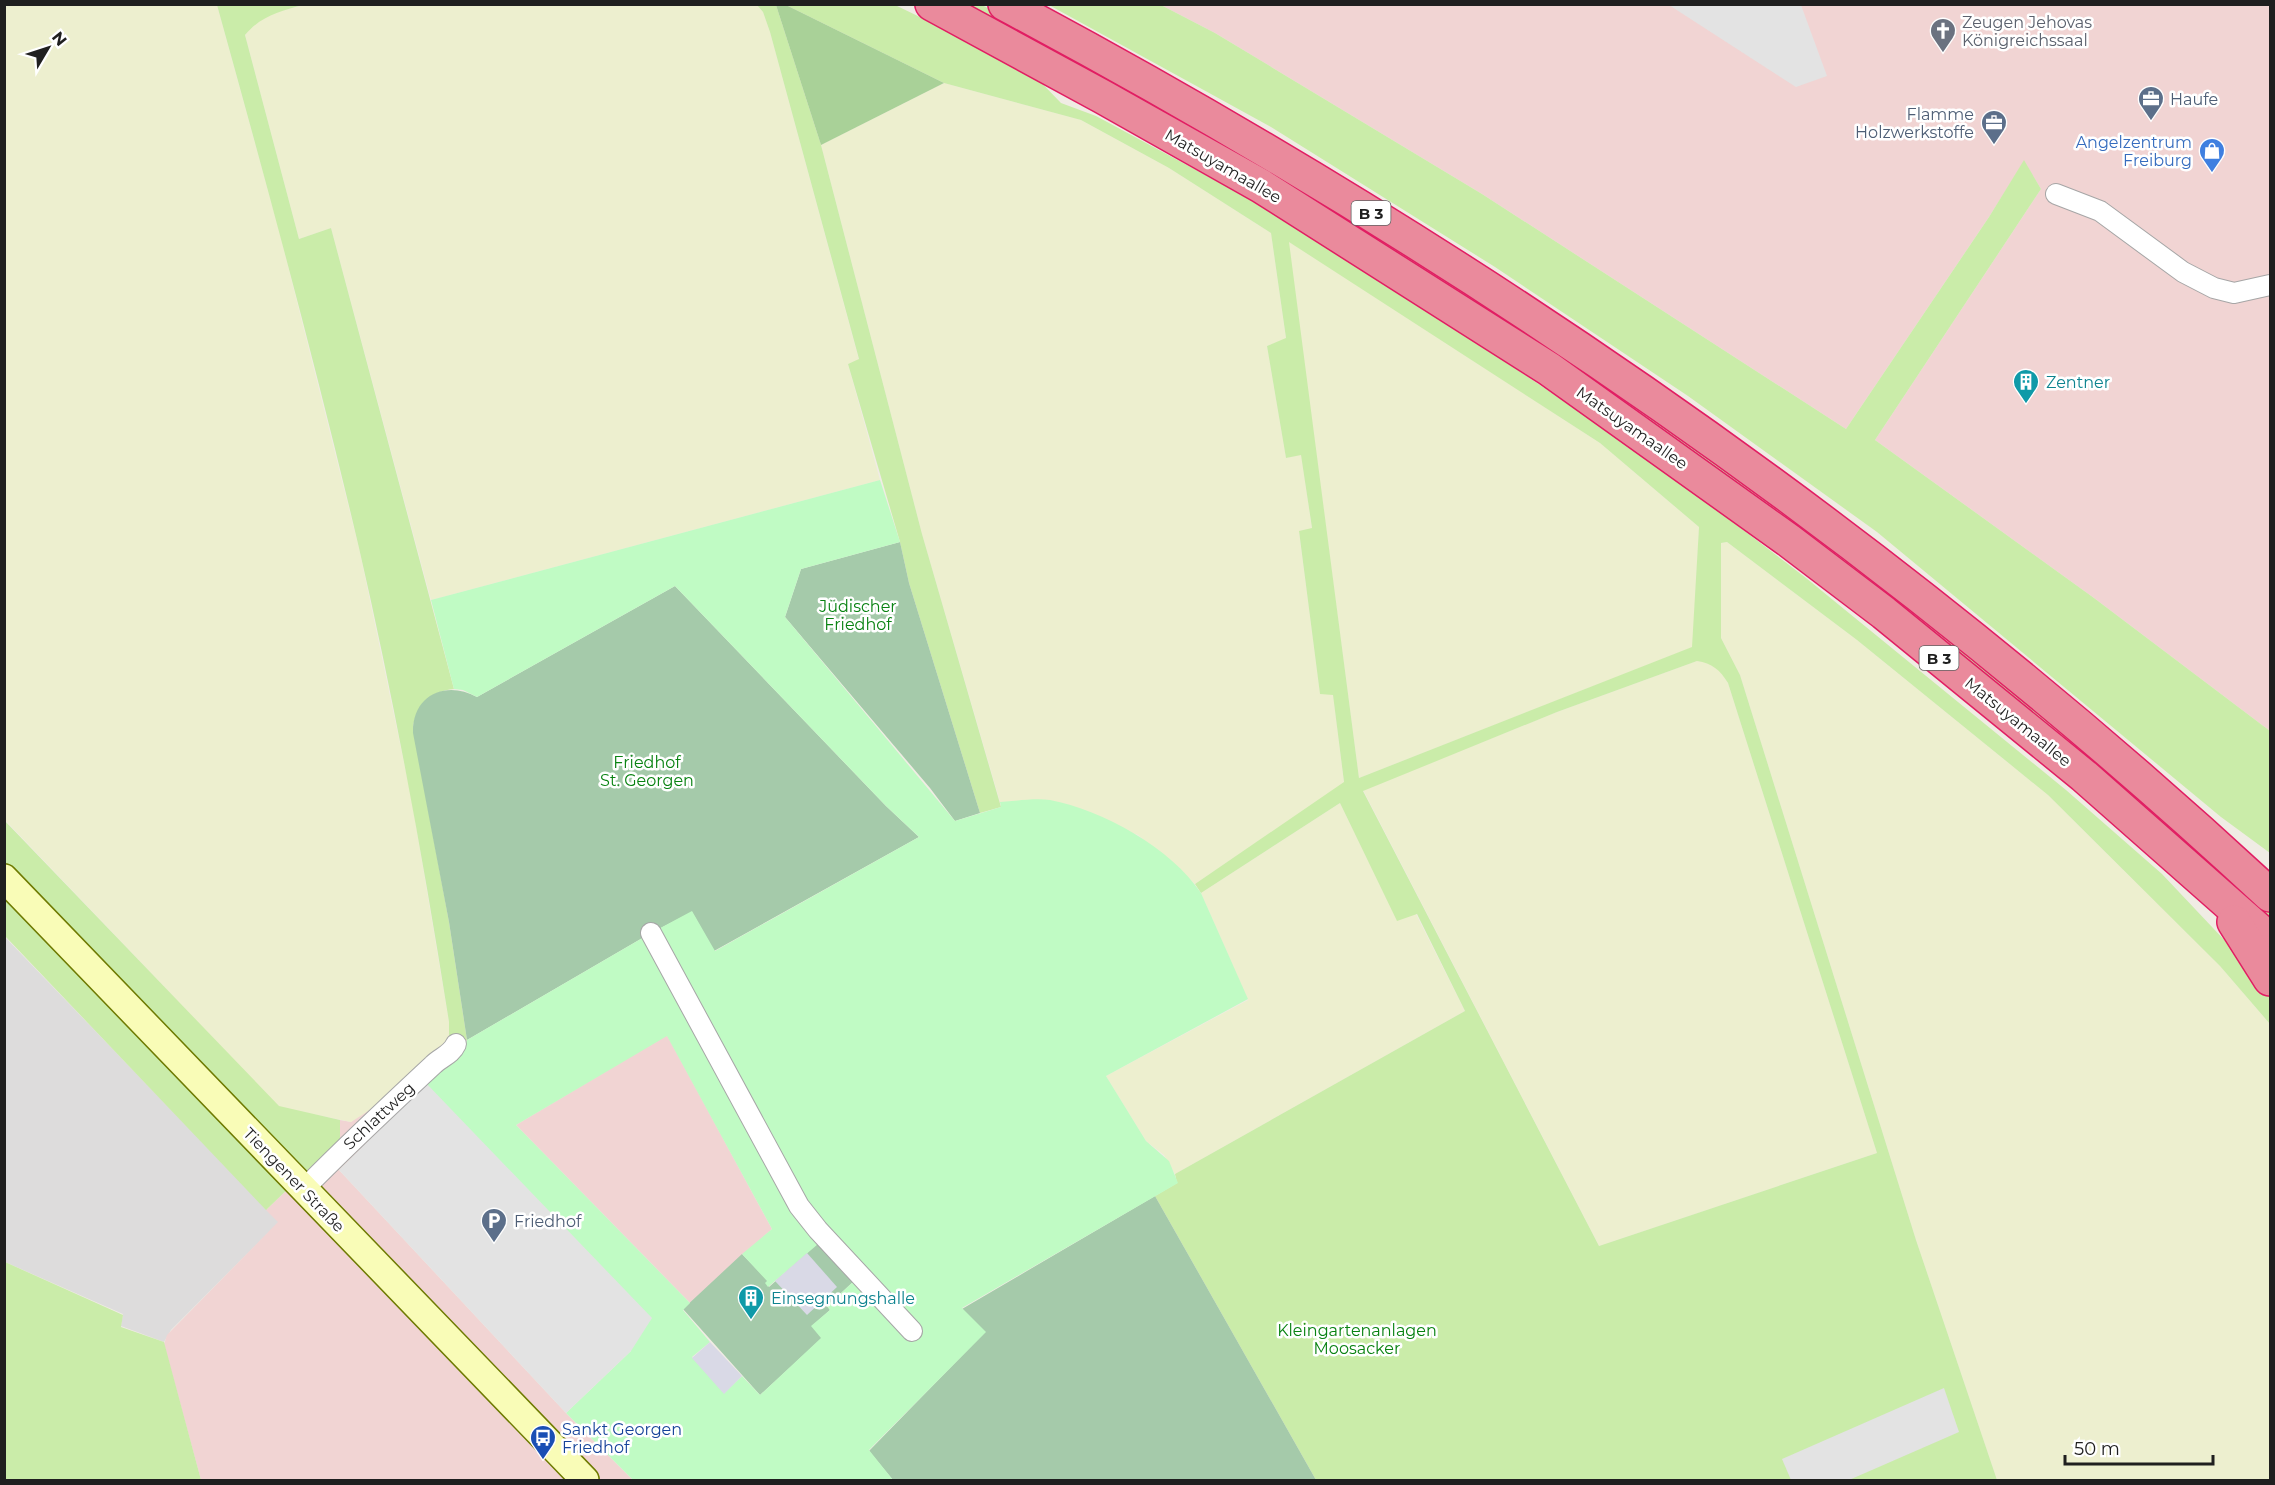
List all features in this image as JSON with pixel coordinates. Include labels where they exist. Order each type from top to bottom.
[{"type":"highway","name":"Matsuyamaallee","points":[[932,4],[1261,186],[1549,369],[1779,533],[1884,613],[2084,776],[2271,940]]},
{"type":"highway","name":"B 3","points":[[1005,4],[1286,161],[1458,268],[1625,380],[1801,505],[2014,671],[2207,836],[2271,895]]},
{"type":"highway","points":[[2207,836],[2271,866]]},
{"type":"highway","points":[[2210,885],[2271,979]]},
{"type":"street","points":[[2056,194],[2100,211],[2183,272],[2214,288],[2234,293],[2271,285]]},
{"type":"street","name":"Tiengener Straße","points":[[4,878],[585,1480]]},
{"type":"street","points":[[651,933],[799,1206],[818,1230],[912,1331]]},
{"type":"street","name":"Schlattweg","points":[[303,1190],[353,1138],[435,1063],[453,1050],[456,1044]]},
{"type":"shaded area","points":[[1161,5],[2270,5],[2270,731],[2094,598],[1875,440],[2041,189],[2024,161],[1989,217],[1846,429],[1482,194],[1215,33]]},
{"type":"shaded area","points":[[1669,5],[1801,5],[1827,76],[1796,87]]},
{"type":"shaded area","points":[[4,936],[279,1222],[171,1330],[164,1342],[121,1326],[123,1314],[5,1262]]},
{"type":"shaded area","points":[[667,1035],[772,1229],[690,1303],[516,1125]]},
{"type":"shaded area","points":[[449,1040],[467,1040],[461,1055],[424,1081],[406,1104],[339,1170],[566,1413],[633,1480],[201,1480],[164,1344],[167,1335],[278,1222],[266,1210],[340,1139],[340,1120],[351,1122]]},
{"type":"shaded area","name":"Friedhof","points":[[424,1081],[652,1318],[631,1351],[566,1413],[339,1170],[406,1104]]},
{"type":"shaded area","points":[[807,1253],[837,1287],[807,1315],[775,1281]]},
{"type":"shaded area","points":[[710,1342],[742,1376],[724,1394],[692,1358]]},
{"type":"shaded area","points":[[1944,1388],[1959,1432],[1849,1480],[1791,1480],[1782,1459]]},
{"type":"green space","points":[[5,5],[217,5],[280,234],[359,548],[411,796],[449,1022],[449,1040],[387,1099],[351,1122],[279,1107],[5,820]]},
{"type":"green space","points":[[217,5],[303,5],[264,19],[245,35],[299,239],[331,228],[454,689],[438,693],[426,700],[418,712],[413,727],[449,922],[467,1040],[449,1040],[449,1022],[419,843],[397,725],[359,548],[273,208]]},
{"type":"green space","points":[[303,5],[757,5],[763,12],[770,32],[859,360],[848,364],[880,480],[431,600],[331,228],[299,239],[245,35],[255,23],[272,13]]},
{"type":"green space","points":[[757,5],[776,5],[821,145],[922,534],[1001,807],[980,813],[909,583],[900,542],[848,364],[859,359],[770,32],[763,12]]},
{"type":"green space","points":[[776,5],[786,5],[944,83],[821,145]]},
{"type":"green space","name":"Kleingartenanlagen Moosacker","points":[[786,5],[895,5],[1028,69],[1061,103],[1096,116],[1259,204],[1427,309],[1657,464],[1806,578],[2066,790],[2162,874],[2246,963],[2270,969],[2270,1024],[2220,966],[2048,795],[1857,640],[1727,542],[1721,543],[1721,638],[1740,675],[1916,1240],[1997,1480],[1316,1480],[1155,1196],[1177,1183],[1175,1174],[1465,1011],[1417,914],[1397,921],[1340,803],[1201,893],[1195,884],[1344,782],[1333,695],[1320,694],[1299,531],[1312,528],[1301,455],[1286,458],[1267,346],[1286,338],[1271,233],[1169,168],[1081,120],[944,83]],"holes":[[[1289,242],[1600,443],[1699,527],[1692,647],[1359,778]],[[1697,661],[1715,668],[1728,683],[1877,1153],[1599,1246],[1363,791],[1557,712]]]},
{"type":"green space","points":[[966,5],[982,5],[1142,91],[1290,176],[1713,456],[2108,765],[2270,911],[2270,923],[1793,524],[1705,460],[1529,337],[1283,182]]},
{"type":"green space","points":[[1049,5],[1161,5],[1215,33],[1482,194],[1846,429],[1989,217],[2024,160],[2041,189],[1875,440],[2094,598],[2270,731],[2270,853],[2221,817],[1877,532],[1688,396],[1495,267],[1271,127]]},
{"type":"green space","points":[[944,83],[1081,120],[1169,168],[1271,233],[1286,339],[1267,346],[1286,458],[1301,454],[1312,529],[1299,532],[1320,693],[1333,694],[1344,783],[1195,884],[1138,835],[1048,800],[1000,802],[922,534],[821,145]]},
{"type":"green space","points":[[1288,241],[1600,443],[1699,527],[1693,647],[1359,778]]},
{"type":"green space","points":[[880,480],[900,542],[801,569],[785,617],[955,821],[1001,807],[1000,802],[1044,799],[1070,805],[1113,822],[1154,846],[1188,876],[1201,893],[1248,999],[1106,1076],[1146,1141],[1169,1161],[1178,1183],[962,1308],[986,1332],[869,1450],[893,1480],[633,1480],[566,1413],[631,1351],[424,1081],[461,1055],[467,1040],[692,911],[715,951],[919,837],[886,806],[675,586],[477,697],[463,690],[454,689],[431,600]],"holes":[[[667,1036],[772,1229],[742,1254],[767,1281],[765,1283],[768,1287],[818,1244],[812,1237],[867,1269],[827,1306],[830,1310],[811,1326],[821,1338],[760,1395],[742,1376],[724,1393],[692,1357],[710,1342],[683,1310],[690,1303],[516,1125]]]},
{"type":"green space","name":"Jüdischer Friedhof","points":[[900,542],[909,583],[980,813],[955,821],[930,788],[785,617],[801,569]]},
{"type":"green space","points":[[1727,542],[1857,640],[2048,795],[2220,966],[2270,1024],[2270,1480],[1997,1480],[1916,1240],[1740,675],[1721,638],[1721,543]]},
{"type":"green space","name":"Friedhof St. Georgen","points":[[675,586],[886,806],[919,837],[714,951],[692,912],[651,933],[467,1040],[449,922],[413,733],[418,709],[433,694],[443,691],[454,690],[477,697]]},
{"type":"green space","points":[[1697,661],[1709,662],[1721,672],[1728,683],[1877,1153],[1599,1246],[1363,790],[1557,712]]},
{"type":"green space","points":[[1340,803],[1397,920],[1416,914],[1465,1011],[1175,1174],[1164,1155],[1146,1141],[1106,1076],[1248,1000],[1201,893]]},
{"type":"green space","points":[[4,820],[279,1106],[340,1120],[340,1139],[266,1210],[5,936]]},
{"type":"green space","points":[[1155,1196],[1316,1480],[893,1480],[869,1451],[985,1332],[962,1309]]},
{"type":"green space","name":"Einsegnungshalle","points":[[812,1237],[867,1269],[827,1306],[830,1310],[812,1326],[822,1338],[760,1395],[683,1309],[742,1254],[768,1281],[769,1287],[817,1244]]},
{"type":"green space","points":[[5,1262],[123,1315],[121,1327],[164,1342],[201,1480],[5,1480]]},
{"type":"place","name":"Zeugen Jehovas Königreichssaal","points":[[1943,54]]},
{"type":"place","name":"Haufe","points":[[2151,122]]},
{"type":"place","name":"Flamme Holzwerkstoffe","points":[[1994,146]]},
{"type":"place","name":"Angelzentrum Freiburg","points":[[2212,174]]},
{"type":"place","name":"Zentner","points":[[2026,405]]},
{"type":"place","name":"Friedhof","points":[[494,1244]]},
{"type":"place","name":"Einsegnungshalle","points":[[751,1321]]},
{"type":"place","name":"Sankt Georgen Friedhof","points":[[543,1461]]}]
